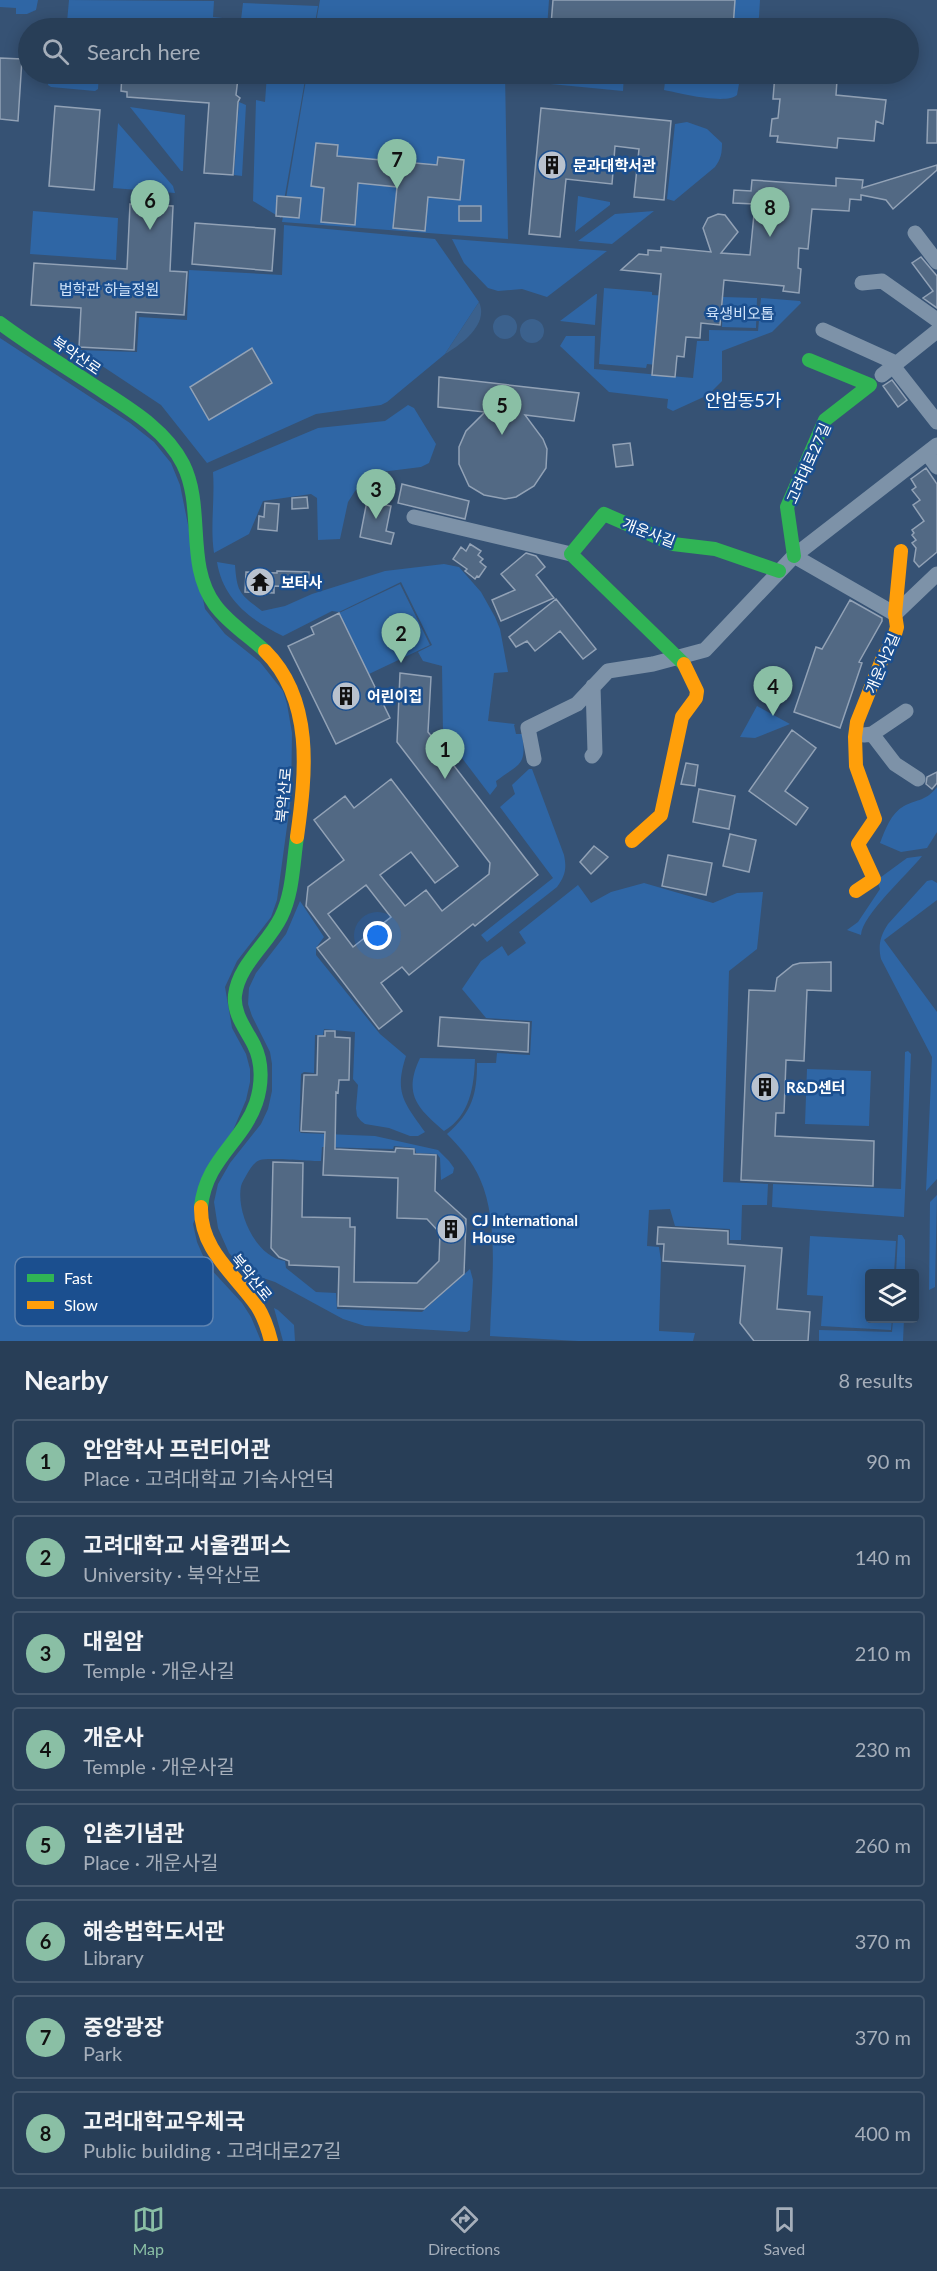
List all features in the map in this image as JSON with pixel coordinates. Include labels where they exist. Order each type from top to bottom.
[{"type":"street","points":[[915,233],[937,262]]},
{"type":"street","points":[[862,283],[882,281],[937,321]]},
{"type":"street","name":"북악산로","points":[[0,323],[147,422],[168,443],[188,477],[202,577],[210,598],[232,624],[275,659],[291,685],[298,703],[302,797],[287,905],[272,935],[244,970],[235,997],[239,1022],[257,1053],[261,1072],[258,1095],[249,1118],[211,1168],[201,1197],[202,1221],[209,1244],[218,1261],[259,1309],[267,1325],[271,1341]]},
{"type":"street","points":[[823,330],[890,368],[937,422]]},
{"type":"street","points":[[890,368],[937,332]]},
{"type":"street","name":"고려대로27길","points":[[794,556],[787,507],[825,420],[870,385],[809,360]]},
{"type":"street","points":[[534,759],[528,728],[577,704],[608,671],[653,664],[705,650],[794,556],[932,449],[937,467]]},
{"type":"street","name":"개운사길","points":[[571,554],[604,514],[673,544],[715,549],[779,571]]},
{"type":"street","points":[[414,517],[571,554],[686,667],[697,691],[696,698],[682,717],[661,815],[632,841]]},
{"type":"street","name":"개운사2길","points":[[856,891],[874,879],[858,844],[875,819],[856,766],[855,737],[857,722],[897,627],[895,614],[901,551]]},
{"type":"street","points":[[794,556],[895,614],[937,574]]},
{"type":"street","points":[[592,756],[595,752],[594,686]]},
{"type":"street","points":[[855,737],[872,734],[906,711]]},
{"type":"street","points":[[872,734],[895,764],[918,779]]},
{"type":"green space","points":[[0,0],[38,0],[36,10],[27,14],[16,14],[16,8],[0,7]]},
{"type":"green space","points":[[69,0],[214,1],[213,17],[222,18],[67,18]]},
{"type":"green space","points":[[320,0],[549,0],[548,18],[317,18]]},
{"type":"green space","points":[[723,0],[760,0],[759,18],[722,18]]},
{"type":"green space","points":[[243,3],[318,6],[316,18],[241,18]]},
{"type":"green space","points":[[98,84],[98,89],[95,91],[48,85]]},
{"type":"green space","points":[[266,84],[304,84],[281,218],[253,201],[256,100],[265,102]]},
{"type":"green space","points":[[305,84],[505,84],[508,239],[282,222]]},
{"type":"green space","points":[[551,84],[623,84],[623,91]]},
{"type":"green space","points":[[665,84],[739,84],[737,95],[723,99],[691,96],[664,90]]},
{"type":"green space","points":[[239,102],[246,105],[242,176],[234,175]]},
{"type":"green space","points":[[130,107],[185,115],[183,171],[181,171]]},
{"type":"green space","points":[[687,122],[707,129],[722,143],[721,153],[715,167],[674,201],[667,199],[675,124]]},
{"type":"green space","points":[[118,123],[173,186],[175,193],[113,188]]},
{"type":"green space","points":[[578,196],[610,202],[610,205],[575,232]]},
{"type":"green space","points":[[33,211],[118,218],[116,260],[30,254]]},
{"type":"green space","points":[[654,211],[612,244],[578,241],[615,214]]},
{"type":"green space","points":[[284,225],[435,239],[479,302],[445,354],[387,402],[381,405],[316,414],[207,463],[161,405],[78,350],[137,352],[139,317],[187,320],[189,270],[282,275]]},
{"type":"green space","points":[[452,239],[607,251],[547,297],[522,289],[498,291],[488,288],[464,263]]},
{"type":"green space","points":[[604,288],[652,292],[652,295],[670,296],[666,366],[647,364],[646,368],[599,364]]},
{"type":"green space","points":[[596,294],[595,325],[560,321]]},
{"type":"green space","name":"육생비오톱","points":[[723,297],[757,298],[756,328],[722,327]]},
{"type":"green space","points":[[761,298],[800,301],[801,303],[772,332],[722,351],[722,381],[708,395],[673,411],[667,408],[668,399],[609,392],[560,346],[566,336],[595,336],[594,369],[693,378],[697,341],[709,341],[709,330],[758,331]]},
{"type":"green space","points":[[0,338],[130,423],[154,442],[171,463],[180,485],[205,609],[225,634],[260,662],[283,691],[292,733],[291,797],[277,900],[271,917],[237,961],[225,987],[232,1028],[246,1054],[250,1069],[250,1082],[246,1100],[193,1224],[204,1257],[15,1257],[15,1326],[213,1326],[213,1272],[242,1303],[261,1341],[0,1341]]},
{"type":"green space","points":[[408,405],[414,408],[436,444],[429,463],[421,467],[381,472],[355,491],[348,502],[340,539],[318,540],[317,498],[311,494],[263,501],[249,534],[214,553],[213,472],[318,428],[385,421]]},
{"type":"green space","points":[[217,562],[235,565],[241,592],[262,611],[285,606],[312,594],[385,571],[444,564],[459,567],[481,592],[500,629],[508,672],[494,673],[488,721],[515,724],[516,734],[522,734],[523,752],[520,763],[496,781],[497,786],[490,795],[443,733],[442,666],[423,661],[418,652],[432,645],[401,582],[339,612],[332,611],[283,636],[260,623],[240,607],[225,587]]},
{"type":"green space","points":[[400,584],[430,645],[369,674],[339,613]]},
{"type":"green space","points":[[757,706],[790,724],[755,738],[740,737]]},
{"type":"green space","points":[[529,769],[532,769],[564,855],[565,872],[557,887],[487,942],[481,935],[553,878],[500,807],[515,794],[512,785]]},
{"type":"green space","points":[[937,787],[937,832],[927,848],[901,852],[880,843],[889,822],[899,809],[925,797]]},
{"type":"green space","points":[[922,856],[877,906],[863,927],[861,935],[847,930],[858,922],[880,889],[877,880],[907,858]]},
{"type":"green space","points":[[932,880],[937,883],[937,900],[884,940],[937,1012],[937,1179],[926,1191],[932,1057],[881,959],[880,945],[881,937],[888,924],[927,881]]},
{"type":"green space","points":[[644,883],[713,903],[737,893],[763,892],[757,949],[729,971],[723,1182],[768,1184],[767,1205],[742,1205],[741,1240],[730,1240],[730,1229],[675,1226],[670,1209],[649,1210],[647,1246],[659,1247],[661,1261],[659,1331],[695,1333],[693,1341],[578,1341],[490,1336],[493,1256],[486,1197],[474,1167],[447,1134],[462,1118],[471,1102],[476,1084],[477,1063],[496,1063],[497,1053],[530,1055],[532,1021],[486,1018],[462,989],[481,961],[502,946],[508,956],[526,943],[519,932],[578,885],[591,903],[611,892]]},
{"type":"green space","points":[[300,901],[324,937],[316,948],[316,955],[380,1034],[406,1056],[401,1079],[403,1097],[425,1132],[418,1136],[410,1136],[361,1121],[357,1116],[356,1108],[358,1085],[353,1079],[355,1032],[324,1029],[323,1035],[315,1035],[314,1073],[301,1074],[299,1131],[301,1133],[375,1136],[438,1150],[454,1168],[453,1173],[441,1180],[440,1158],[437,1154],[416,1153],[415,1148],[394,1146],[393,1149],[322,1147],[321,1161],[260,1160],[251,1168],[241,1186],[240,1197],[245,1221],[257,1243],[265,1251],[285,1261],[286,1268],[316,1292],[336,1293],[337,1309],[422,1312],[470,1269],[473,1280],[470,1330],[467,1332],[365,1326],[343,1319],[275,1282],[248,1273],[229,1253],[218,1228],[214,1202],[218,1184],[230,1163],[261,1124],[268,1109],[272,1091],[270,1052],[248,1004],[249,988],[256,973],[286,934]]},
{"type":"green space","points":[[908,1051],[911,1054],[904,1217],[772,1207],[773,1184],[901,1189],[905,1052]]},
{"type":"green space","points":[[420,1058],[475,1059],[469,1100],[460,1117],[444,1131],[426,1115],[413,1091],[415,1071]]},
{"type":"green space","points":[[807,1069],[871,1071],[869,1126],[805,1124]]},
{"type":"green space","points":[[937,1195],[935,1287],[929,1290],[930,1202]]},
{"type":"green space","points":[[898,1235],[902,1235],[905,1240],[905,1269],[896,1269]]},
{"type":"green space","points":[[810,1236],[896,1241],[894,1269],[865,1269],[865,1323],[892,1323],[891,1330],[821,1326],[823,1296],[807,1295]]},
{"type":"green space","points":[[274,1308],[294,1325],[295,1341],[283,1341]]},
{"type":"green space","points":[[893,1323],[904,1323],[903,1341],[819,1341],[819,1330],[892,1332]]},
{"type":"shaded area","points":[[479,302],[481,310],[477,325],[466,339],[445,354]]},
{"type":"shaded area","points":[[505,315],[510,316],[516,322],[516,332],[510,338],[505,339],[500,338],[494,332],[493,327],[494,322],[500,316]]},
{"type":"shaded area","points":[[532,319],[537,320],[543,326],[543,336],[537,342],[532,343],[527,342],[521,336],[520,331],[521,326],[527,320]]},
{"type":"building","points":[[553,0],[735,0],[734,18],[552,18]]},
{"type":"building","points":[[0,58],[18,59],[18,84],[20,84],[18,121],[0,119]]},
{"type":"building","points":[[121,84],[237,84],[236,95],[240,98],[233,175],[204,173],[209,103],[127,97],[127,92],[121,91]]},
{"type":"building","points":[[774,84],[837,84],[836,95],[886,100],[883,124],[876,121],[874,141],[838,138],[837,148],[777,142],[778,136],[770,136],[772,119],[778,118],[780,99],[773,99]]},
{"type":"building","points":[[55,106],[100,110],[94,190],[49,186]]},
{"type":"building","name":"문과대학서관","points":[[541,108],[671,121],[664,200],[634,197],[639,149],[615,146],[612,184],[566,179],[560,237],[529,234]]},
{"type":"building","points":[[928,110],[937,110],[937,143],[927,143]]},
{"type":"building","points":[[316,143],[338,145],[337,156],[437,165],[438,157],[464,160],[460,200],[428,197],[425,231],[393,228],[397,187],[358,183],[355,225],[321,222],[324,188],[311,186]]},
{"type":"building","points":[[937,165],[937,170],[893,209],[886,200],[861,195],[861,200],[850,199],[849,211],[812,209],[808,249],[799,248],[798,268],[801,269],[799,293],[783,291],[784,286],[724,280],[720,325],[701,323],[700,338],[686,337],[684,357],[677,356],[675,377],[652,375],[661,274],[621,270],[639,254],[648,255],[648,250],[661,251],[661,247],[711,252],[703,228],[708,218],[718,214],[725,215],[738,232],[721,253],[750,255],[755,204],[733,203],[734,190],[751,191],[752,180],[836,186],[836,178],[863,180],[862,188]]},
{"type":"building","points":[[277,196],[301,198],[299,218],[276,216]]},
{"type":"building","points":[[130,204],[173,206],[170,271],[187,272],[184,315],[136,312],[134,350],[79,347],[81,308],[31,305],[34,263],[127,269]]},
{"type":"building","points":[[459,206],[481,206],[481,221],[459,221]]},
{"type":"building","points":[[195,223],[275,229],[272,271],[192,264]]},
{"type":"building","points":[[921,257],[937,276],[937,308],[923,298],[933,291],[912,263]]},
{"type":"building","points":[[252,348],[272,383],[209,420],[190,387]]},
{"type":"building","points":[[439,377],[579,393],[574,421],[525,415],[543,439],[547,449],[546,468],[534,486],[516,497],[505,499],[484,495],[469,486],[459,464],[459,447],[466,431],[485,412],[438,407]]},
{"type":"building","points":[[892,380],[907,400],[898,407],[883,386]]},
{"type":"building","points":[[630,443],[633,465],[616,467],[613,445]]},
{"type":"building","points":[[926,468],[937,484],[937,552],[919,567],[914,561],[916,548],[912,543],[916,540],[912,535],[914,533],[912,530],[924,521],[913,505],[920,500],[912,490],[916,487],[911,479]]},
{"type":"building","points":[[402,484],[469,501],[465,519],[398,503]]},
{"type":"building","points":[[307,497],[308,508],[292,509],[292,498]]},
{"type":"building","points":[[367,501],[391,506],[386,531],[394,533],[391,544],[360,537]]},
{"type":"building","points":[[265,503],[279,504],[277,531],[258,529],[259,516],[264,517]]},
{"type":"building","points":[[470,544],[481,551],[478,555],[483,559],[480,562],[486,567],[475,579],[465,571],[467,569],[453,559],[461,547],[466,551]]},
{"type":"building","points":[[526,553],[536,556],[545,567],[536,575],[554,598],[501,621],[492,600],[515,590],[501,574]]},
{"type":"building","points":[[277,571],[309,572],[308,587],[274,586],[274,593],[245,592],[246,572],[277,573]]},
{"type":"building","points":[[556,599],[596,649],[583,659],[560,631],[535,651],[527,641],[516,647],[509,637]]},
{"type":"building","points":[[850,600],[882,618],[882,621],[859,662],[862,663],[840,728],[794,712],[816,647],[822,649]]},
{"type":"building","name":"어린이집","points":[[339,613],[390,718],[336,744],[288,646],[314,634],[311,627]]},
{"type":"building","points":[[400,673],[431,677],[428,732],[538,875],[409,975],[402,967],[381,983],[402,1011],[379,1029],[317,948],[330,938],[306,906],[308,887],[344,860],[314,820],[345,796],[354,808],[391,779],[458,866],[435,883],[411,852],[380,875],[405,906],[426,890],[442,911],[489,874],[490,863],[397,742]],"holes":[[[366,885],[391,917],[353,947],[328,914]]]},
{"type":"building","points":[[792,730],[816,748],[785,791],[808,808],[796,825],[749,791]]},
{"type":"building","points":[[686,763],[698,765],[695,786],[681,784]]},
{"type":"building","points":[[937,772],[937,783],[932,789],[926,784],[927,777]]},
{"type":"building","points":[[699,789],[735,796],[729,829],[693,822]]},
{"type":"building","points":[[730,834],[756,840],[749,872],[723,866]]},
{"type":"building","points":[[594,846],[608,857],[591,874],[580,862]]},
{"type":"building","points":[[668,855],[712,863],[706,895],[662,886]]},
{"type":"building","name":"R&D센터","points":[[831,962],[831,991],[807,990],[804,1061],[786,1060],[784,1113],[776,1113],[775,1136],[874,1141],[873,1186],[741,1180],[749,990],[775,991],[777,978],[793,965]]},
{"type":"building","points":[[440,1017],[529,1023],[528,1052],[438,1046]]},
{"type":"building","points":[[325,1031],[335,1031],[335,1037],[350,1038],[349,1080],[339,1080],[338,1093],[336,1092],[335,1149],[395,1152],[396,1148],[414,1149],[414,1154],[436,1155],[435,1191],[466,1219],[464,1274],[424,1309],[338,1306],[339,1267],[289,1265],[289,1261],[279,1257],[271,1248],[273,1162],[303,1163],[302,1217],[350,1218],[350,1227],[355,1227],[354,1282],[417,1283],[439,1261],[440,1233],[427,1219],[397,1218],[398,1178],[323,1175],[325,1132],[301,1131],[304,1075],[317,1075],[318,1036],[325,1036]]},
{"type":"building","points":[[658,1227],[728,1231],[728,1244],[782,1248],[777,1309],[810,1312],[808,1341],[754,1341],[740,1323],[745,1266],[663,1261],[664,1244],[657,1244]]},
{"type":"traffic: fast","points":[[0,323],[141,417],[175,450],[189,481],[193,499],[197,554],[206,589],[226,618],[265,651]]},
{"type":"traffic: fast","points":[[794,556],[787,507],[825,420],[870,385],[809,360]]},
{"type":"traffic: fast","points":[[684,664],[571,554],[604,514],[673,544],[715,549],[779,571]]},
{"type":"traffic: fast","points":[[201,1207],[204,1190],[210,1176],[250,1117],[258,1096],[261,1074],[259,1059],[238,1015],[235,995],[242,974],[275,927],[285,908],[297,837]]},
{"type":"traffic: slow","points":[[856,891],[874,879],[858,844],[875,819],[856,766],[855,737],[857,722],[897,627],[895,614],[901,551]]},
{"type":"traffic: slow","points":[[265,651],[281,670],[292,692],[303,738],[303,788],[297,837]]},
{"type":"traffic: slow","points":[[632,841],[661,815],[682,717],[696,698],[697,691],[684,664]]},
{"type":"traffic: slow","points":[[201,1207],[202,1222],[212,1249],[257,1306],[266,1323],[271,1341]]},
{"type":"place","name":"문과대학서관","points":[[552,165]]},
{"type":"place","name":"중앙광장","points":[[397,189]]},
{"type":"place","name":"해송법학도서관","points":[[150,230]]},
{"type":"place","name":"고려대학교우체국","points":[[770,237]]},
{"type":"place","name":"인촌기념관","points":[[502,435]]},
{"type":"place","name":"대원암","points":[[376,519]]},
{"type":"place","name":"보타사","points":[[260,582]]},
{"type":"place","name":"고려대학교 서울캠퍼스","points":[[401,663]]},
{"type":"place","name":"어린이집","points":[[346,696]]},
{"type":"place","name":"개운사","points":[[773,716]]},
{"type":"place","name":"안암학사 프런티어관","points":[[445,779]]},
{"type":"place","name":"R&D센터","points":[[765,1087]]},
{"type":"place","name":"CJ International House","points":[[451,1229]]},
{"type":"district","name":"안암동5가","points":[[743,400]]},
{"type":"park label","name":"법학관 하늘정원","points":[[109,289]]}]
